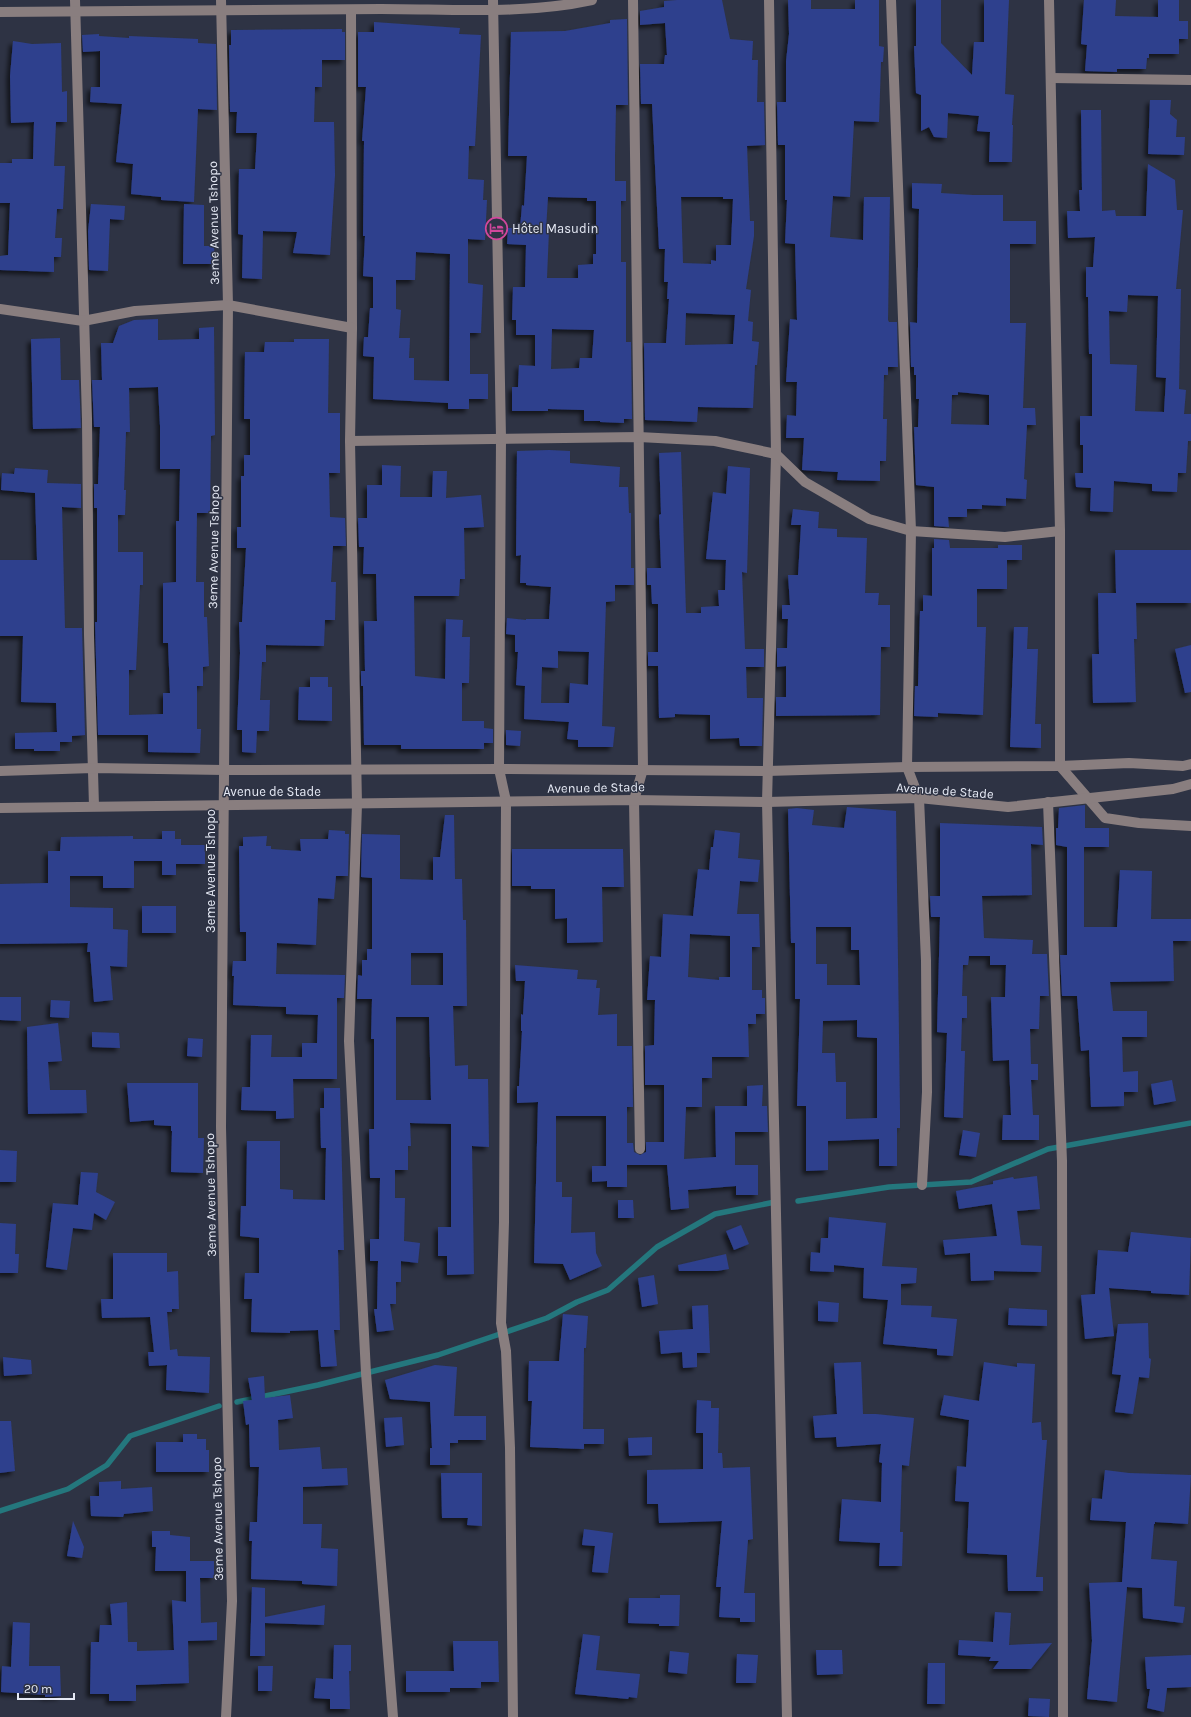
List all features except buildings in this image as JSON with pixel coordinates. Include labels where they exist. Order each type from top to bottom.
[{"type":"street","points":[[75,0],[83,322],[87,419],[89,635],[94,806]]},
{"type":"street","points":[[493,0],[501,438],[499,769],[506,801],[504,1222],[501,1323],[506,1351],[510,1448],[512,1717]]},
{"type":"street","points":[[0,12],[75,11],[221,5],[351,10],[493,11],[545,7],[592,0]]},
{"type":"street","points":[[633,0],[643,769],[634,800],[640,1149]]},
{"type":"street","points":[[769,0],[776,454],[767,802],[787,1717]]},
{"type":"street","points":[[891,0],[912,531],[907,767],[919,798],[926,961],[927,1092],[922,1185]]},
{"type":"street","points":[[1049,0],[1060,531],[1060,766],[1086,798],[1105,818],[1139,823],[1191,826]]},
{"type":"street","name":"3eme Avenue Tshopo","points":[[221,5],[228,306],[221,1127],[232,1601],[226,1717]]},
{"type":"street","points":[[351,10],[352,328],[350,441],[357,804],[349,1041],[366,1373],[393,1717]]},
{"type":"street","points":[[1051,78],[1191,80]]},
{"type":"street","points":[[0,309],[83,322],[135,311],[228,306],[352,328]]},
{"type":"street","points":[[350,441],[639,437],[715,441],[776,454],[805,482],[868,519],[912,531],[1006,537],[1060,531]]},
{"type":"street","points":[[0,771],[93,768],[224,770],[643,769],[767,771],[907,767],[1060,766],[1129,763],[1183,766],[1191,764]]},
{"type":"street","name":"Avenue de Stade","points":[[0,808],[506,801],[634,800],[767,802],[919,798],[1008,807],[1172,789],[1191,784]]},
{"type":"street","points":[[1048,802],[1062,1161],[1063,1717]]},
{"type":"waterway","points":[[798,1201],[889,1187],[971,1182],[1048,1149],[1191,1123]]},
{"type":"waterway","points":[[237,1402],[318,1385],[438,1355],[547,1318],[577,1302],[608,1290],[657,1247],[715,1214],[775,1202]]},
{"type":"waterway","points":[[0,1511],[68,1489],[107,1465],[130,1436],[219,1406]]},
{"type":"place","name":"Hôtel Masudin","points":[[497,228]]}]
